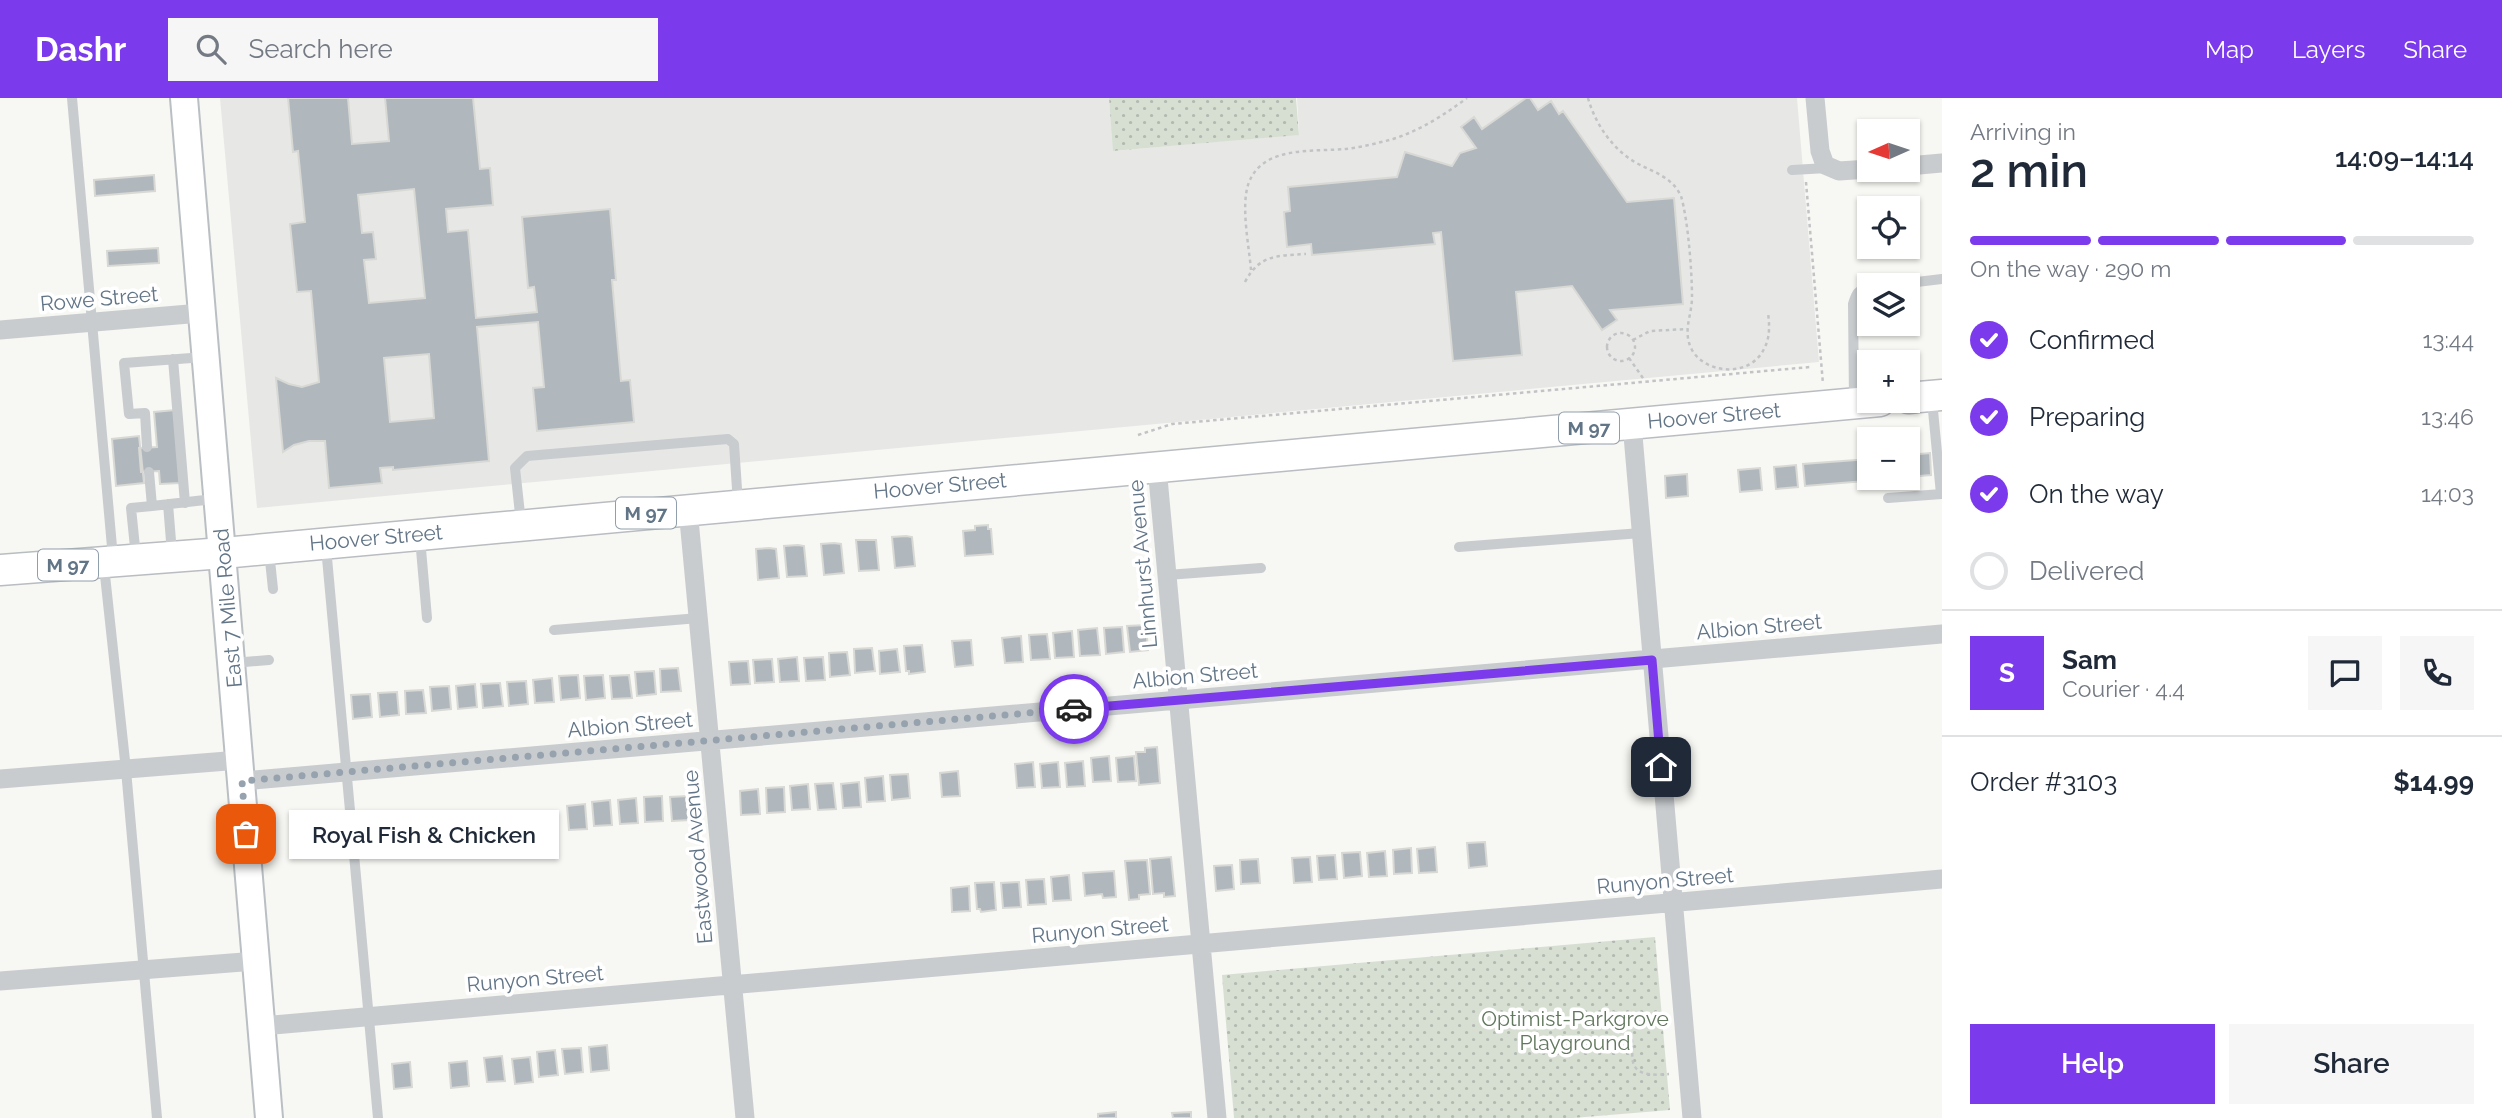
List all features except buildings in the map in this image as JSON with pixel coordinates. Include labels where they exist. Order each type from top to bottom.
[{"type":"main road","name":"Hoover Street","points":[[0,570],[223,553],[1857,403]]},
{"type":"street","name":"East 7 Mile Road","points":[[184,98],[269,1118]]},
{"type":"street","points":[[1815,98],[1820,151],[1827,166],[1839,171],[1857,170]]},
{"type":"street","points":[[1920,165],[1942,163]]},
{"type":"street","name":"Rowe Street","points":[[0,330],[201,313]]},
{"type":"street","points":[[1632,424],[1692,1118]]},
{"type":"street","name":"Linnhurst Avenue","points":[[1157,467],[1217,1118]]},
{"type":"street","name":"Eastwood Avenue","points":[[688,509],[745,1118]]},
{"type":"street","name":"Albion Street","points":[[0,779],[125,769],[346,772],[1942,634]]},
{"type":"street","name":"Runyon Street","points":[[262,1026],[1942,879]]},
{"type":"street","points":[[0,981],[257,961]]},
{"type":"lane","points":[[72,98],[92,322],[118,561],[125,769],[158,1118]]},
{"type":"lane","points":[[1793,170],[1827,166]]},
{"type":"lane","points":[[1920,282],[1942,279]]},
{"type":"lane","points":[[1857,294],[1853,304],[1857,330]]},
{"type":"lane","points":[[147,447],[151,435],[150,420],[145,413],[129,414],[124,363],[205,356]]},
{"type":"lane","points":[[173,359],[185,503]]},
{"type":"lane","points":[[1888,498],[1942,494],[1927,396]]},
{"type":"lane","points":[[521,525],[515,468],[527,456],[728,439],[734,444],[738,505]]},
{"type":"lane","points":[[152,506],[153,477]]},
{"type":"lane","points":[[118,561],[131,508],[218,499]]},
{"type":"lane","points":[[169,504],[173,557]]},
{"type":"lane","points":[[1459,547],[1641,533]]},
{"type":"lane","points":[[420,534],[427,618]]},
{"type":"lane","points":[[326,543],[378,1118]]},
{"type":"lane","points":[[269,548],[273,589]]},
{"type":"lane","points":[[1167,575],[1261,568]]},
{"type":"lane","points":[[554,630],[699,618]]},
{"type":"lane","points":[[232,663],[269,660]]},
{"type":"path","points":[[1251,270],[1246,199],[1255,172],[1265,162],[1294,152],[1349,148],[1392,139],[1434,121],[1468,98]]},
{"type":"path","points":[[1588,98],[1597,121],[1618,149],[1632,160],[1668,178],[1682,196],[1692,295],[1687,328],[1689,343],[1701,361],[1713,368],[1749,365],[1763,352],[1768,340],[1768,313]]},
{"type":"path","points":[[1805,169],[1825,406]]},
{"type":"path","points":[[1245,282],[1251,270],[1271,257],[1306,254]]},
{"type":"path","points":[[1633,340],[1650,331],[1687,328]]},
{"type":"path","points":[[1620,333],[1633,340],[1635,351],[1629,358],[1615,360],[1608,353],[1607,344],[1612,336],[1620,333]]},
{"type":"path","points":[[1629,358],[1645,381]]},
{"type":"path","points":[[1138,435],[1172,424],[1810,367]]},
{"type":"path","points":[[1625,1024],[1634,1013]]},
{"type":"path","points":[[1608,1021],[1625,1024],[1630,1030],[1633,1064],[1638,1071],[1646,1075],[1669,1074]]},
{"type":"shaded area","points":[[220,98],[1109,98],[1114,151],[1299,134],[1297,98],[1797,98],[1819,362],[257,508]]},
{"type":"green space","points":[[1109,98],[1296,98],[1299,135],[1113,151]]},
{"type":"green space","name":"Optimist-Parkgrove Playground","points":[[1655,937],[1670,1110],[1573,1118],[1234,1118],[1222,975]]},
{"type":"way so far","points":[[246,834],[242,781],[1074,709]]},
{"type":"place","name":"Royal Fish & Chicken","points":[[246,834]]},
{"type":"route","points":[[1074,709],[1652,660],[1661,767]]}]
